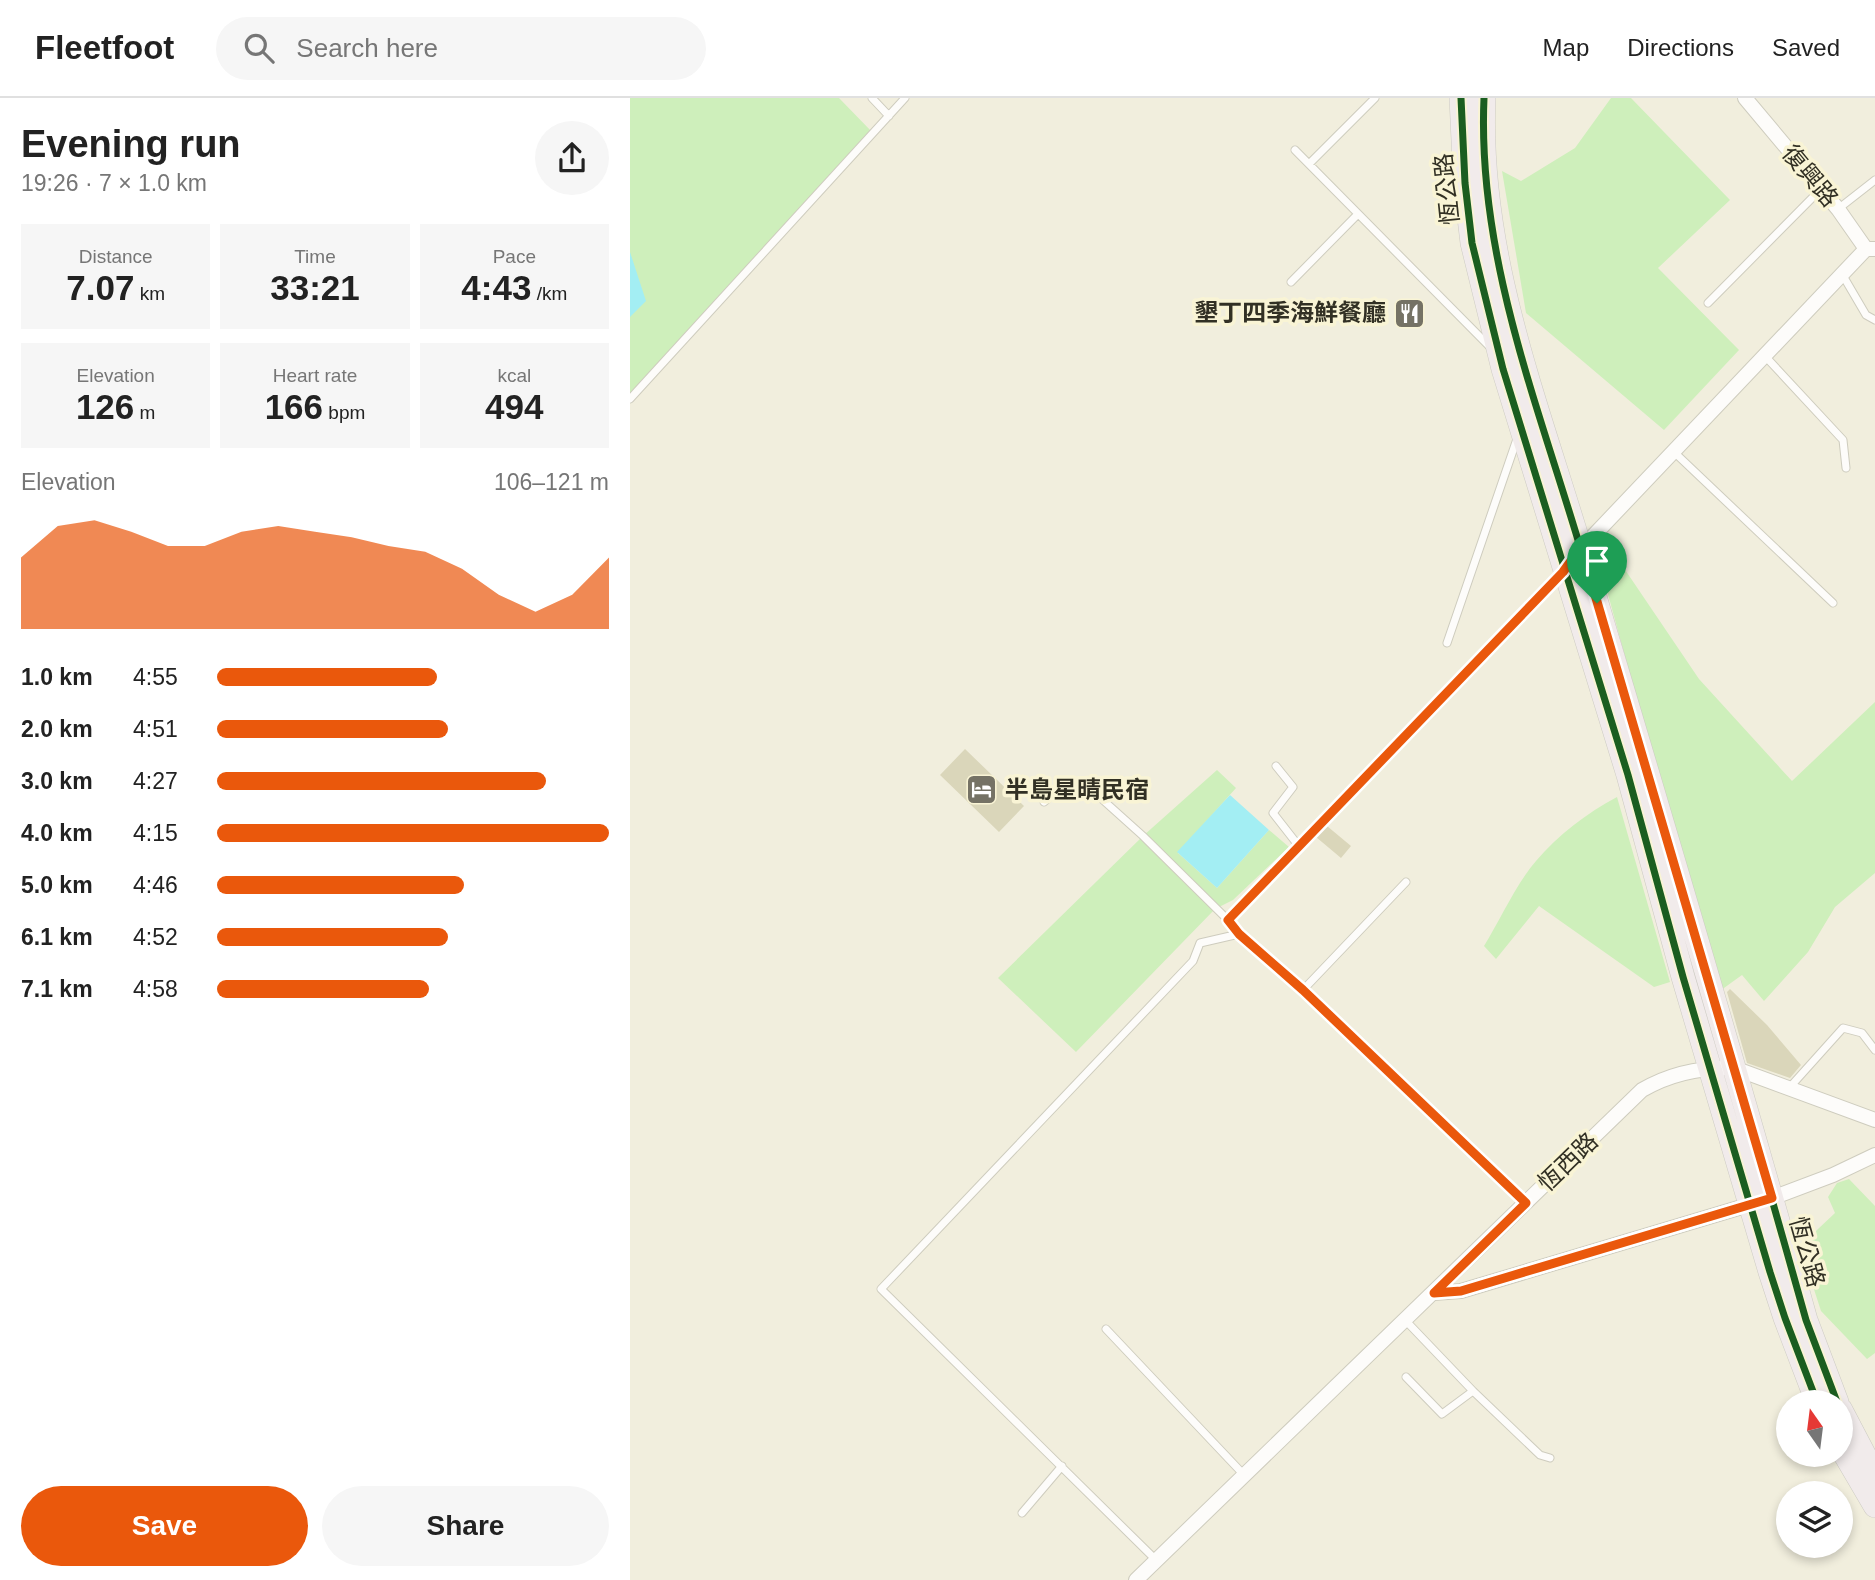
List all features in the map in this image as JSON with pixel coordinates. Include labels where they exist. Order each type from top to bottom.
[{"type":"main road","name":"恆公路","points":[[1461,98],[1465,183],[1472,243],[1521,428],[1563,572],[1628,775],[1709,1068],[1832,1390]]},
{"type":"main road","name":"恆公路","points":[[1484,98],[1484,170],[1493,239],[1536,409],[1581,547],[1734,1068],[1785,1318],[1812,1390]]},
{"type":"main road","points":[[1853,1433],[1875,1475]]},
{"type":"main road","points":[[1852,1467],[1875,1506]]},
{"type":"street","name":"復興路","points":[[1745,98],[1870,249]]},
{"type":"street","points":[[1563,572],[1581,547],[1674,452],[1763,355],[1841,273],[1870,249]]},
{"type":"street","name":"恆西路","points":[[1136,1580],[1642,1090],[1677,1074],[1709,1068],[1734,1068],[1875,1120]]},
{"type":"street","points":[[1434,1293],[1461,1291],[1761,1201],[1833,1175],[1875,1155]]},
{"type":"lane","points":[[872,98],[890,116]]},
{"type":"lane","points":[[630,400],[905,98]]},
{"type":"lane","points":[[1309,164],[1375,98]]},
{"type":"lane","points":[[1295,150],[1501,358]]},
{"type":"lane","points":[[1838,209],[1875,180]]},
{"type":"lane","points":[[1708,303],[1821,189]]},
{"type":"lane","points":[[1291,282],[1358,214]]},
{"type":"lane","points":[[1841,273],[1866,315],[1875,320]]},
{"type":"lane","points":[[1763,355],[1843,440],[1846,468]]},
{"type":"lane","points":[[1447,643],[1521,428]]},
{"type":"lane","points":[[1674,452],[1833,603]]},
{"type":"lane","points":[[1228,920],[1563,572]]},
{"type":"lane","points":[[1276,766],[1293,787],[1273,813],[1298,845]]},
{"type":"lane","points":[[1044,802],[1068,782],[1084,783],[1143,836],[1239,934],[1303,990],[1526,1203]]},
{"type":"lane","points":[[1303,990],[1406,882]]},
{"type":"lane","points":[[1157,1560],[881,1289],[1193,961],[1200,943],[1239,934]]},
{"type":"lane","points":[[1790,1087],[1843,1028],[1862,1033],[1875,1050]]},
{"type":"lane","points":[[1406,1321],[1473,1391],[1540,1455],[1550,1458]]},
{"type":"lane","points":[[1106,1329],[1245,1477]]},
{"type":"lane","points":[[1406,1377],[1442,1414],[1473,1391]]},
{"type":"lane","points":[[1022,1513],[1062,1466]]},
{"type":"green space","points":[[630,98],[839,98],[873,133],[630,399]]},
{"type":"green space","points":[[1611,98],[1631,98],[1730,200],[1658,268],[1739,350],[1664,430],[1526,313],[1502,171],[1521,181],[1575,148]]},
{"type":"green space","points":[[1611,549],[1699,679],[1792,781],[1875,702],[1875,873],[1835,907],[1808,952],[1764,1001],[1742,975],[1717,993],[1597,554]]},
{"type":"green space","points":[[1217,770],[1236,788],[1178,853],[1217,888],[1269,830],[1289,847],[1233,900],[1215,909],[1076,1052],[998,978],[1143,836]]},
{"type":"green space","points":[[1617,797],[1670,982],[1654,987],[1539,906],[1496,959],[1484,946],[1529,870],[1563,834],[1584,817]]},
{"type":"green space","points":[[1849,1179],[1875,1206],[1875,1353],[1867,1359],[1821,1311],[1800,1246],[1835,1213],[1828,1197],[1837,1183]]},
{"type":"water","points":[[630,252],[646,301],[630,317]]},
{"type":"water","points":[[1230,795],[1269,830],[1217,888],[1177,852]]},
{"type":"building","name":"半島星晴民宿","points":[[965,749],[1024,806],[999,832],[940,775]]},
{"type":"building","points":[[1327,826],[1351,846],[1341,858],[1316,837]]},
{"type":"building","points":[[1730,989],[1767,1025],[1801,1065],[1790,1078],[1747,1063],[1727,992]]},
{"type":"cycle path","points":[[1461,98],[1465,183],[1472,243],[1503,369],[1628,775],[1683,977],[1770,1272],[1812,1390]]},
{"type":"cycle path","points":[[1484,98],[1484,156],[1490,214],[1513,327],[1667,838],[1806,1320],[1832,1390]]},
{"type":"place","name":"墾丁四季海鮮餐廳","points":[[1409,313]]},
{"type":"place","name":"半島星晴民宿","points":[[982,790]]},
{"type":"route","points":[[1581,547],[1597,603],[1772,1198],[1461,1291],[1434,1293],[1498,1227],[1526,1203],[1303,990],[1239,934],[1228,920],[1563,572],[1581,547]]}]
